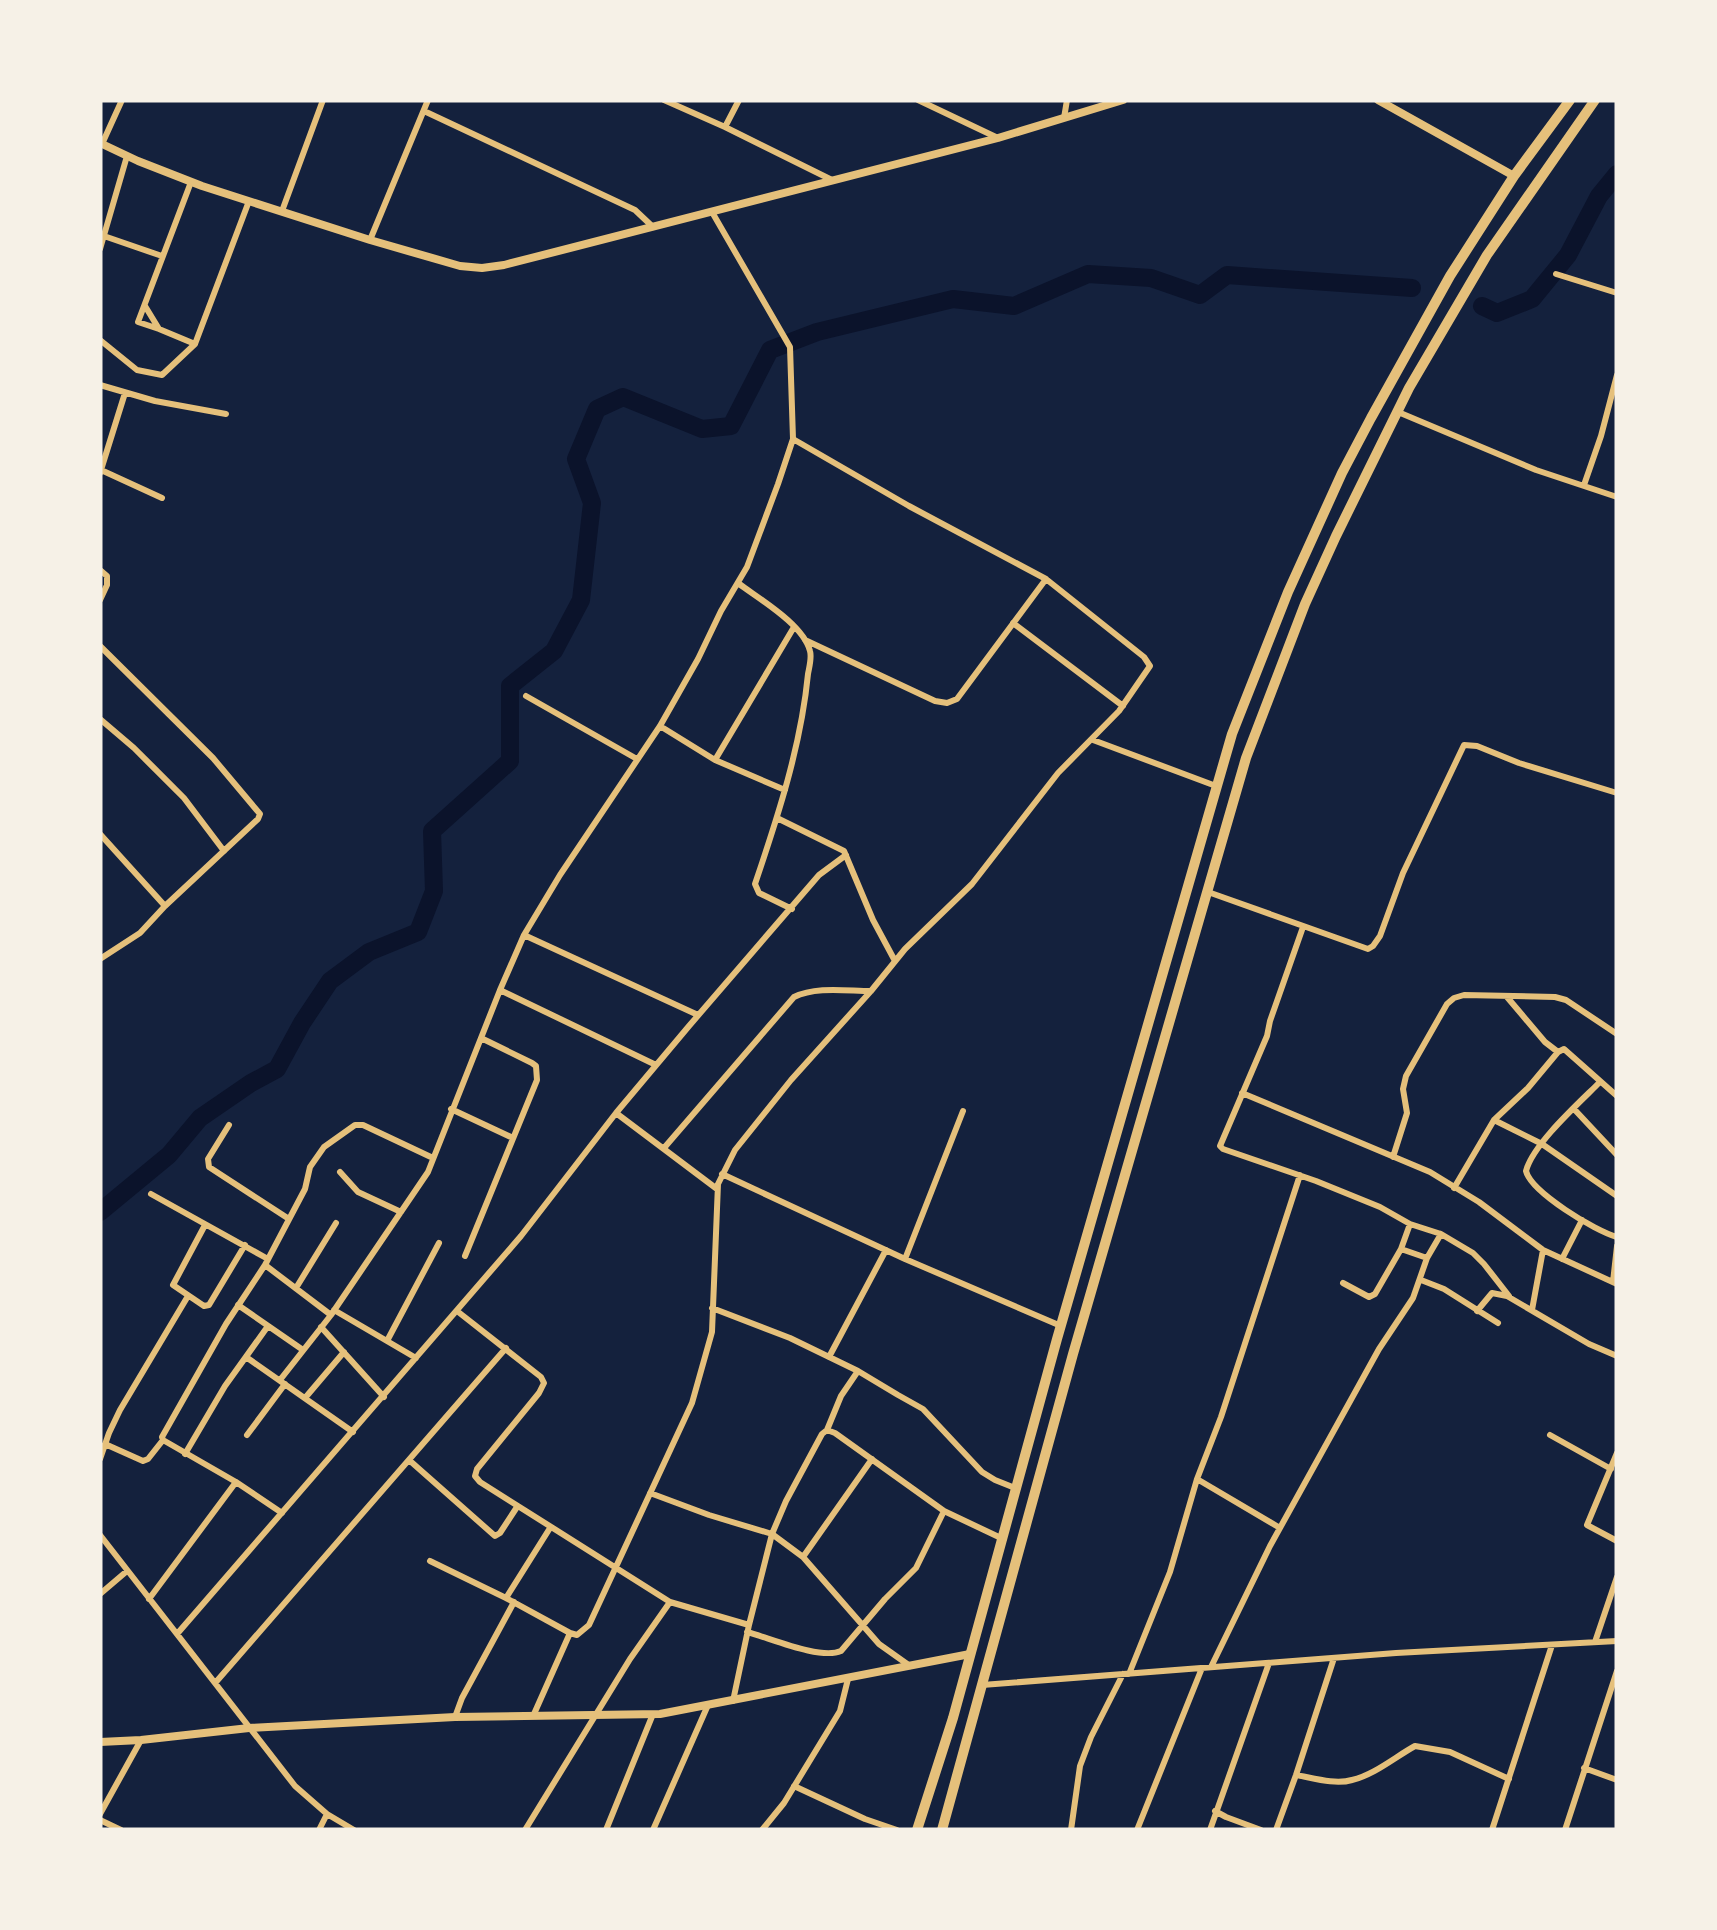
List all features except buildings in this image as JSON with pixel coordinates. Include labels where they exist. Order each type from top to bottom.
[{"type":"main road","points":[[917,1830],[953,1718],[1015,1488],[1232,734],[1288,592],[1342,473],[1450,276],[1514,176],[1570,100]]},
{"type":"main road","points":[[942,1830],[1073,1354],[1246,758],[1305,604],[1398,412],[1487,255],[1595,100]]},
{"type":"street","points":[[122,100],[101,144],[191,182],[249,201],[460,266],[482,268],[998,138],[1122,100]]},
{"type":"street","points":[[282,211],[323,100]]},
{"type":"street","points":[[370,240],[428,100]]},
{"type":"street","points":[[664,100],[833,181]]},
{"type":"street","points":[[725,127],[739,100]]},
{"type":"street","points":[[918,100],[998,138]]},
{"type":"street","points":[[1064,119],[1066,100]]},
{"type":"street","points":[[1378,100],[1514,176]]},
{"type":"street","points":[[424,111],[635,210],[654,226]]},
{"type":"street","points":[[100,249],[127,156]]},
{"type":"street","points":[[191,182],[138,322],[195,344]]},
{"type":"street","points":[[100,340],[137,370],[162,375],[195,344],[249,201]]},
{"type":"street","points":[[247,1435],[428,1172],[524,934],[660,726],[747,567],[793,439],[789,344],[712,212]]},
{"type":"street","points":[[102,235],[162,256]]},
{"type":"street","points":[[1556,274],[1617,293]]},
{"type":"street","points":[[144,305],[158,329]]},
{"type":"street","points":[[1584,486],[1617,375]]},
{"type":"street","points":[[100,385],[155,401],[226,414]]},
{"type":"street","points":[[125,392],[100,472],[162,498]]},
{"type":"street","points":[[1398,412],[1536,470],[1617,497]]},
{"type":"street","points":[[430,1560],[570,1633],[578,1635],[589,1626],[692,1403],[712,1332],[717,1189],[735,1150],[894,961],[964,894],[1058,773],[1123,706],[1150,666],[1046,579],[793,439]]},
{"type":"street","points":[[100,570],[108,576],[100,600]]},
{"type":"street","points":[[804,640],[947,703],[956,699],[1046,579]]},
{"type":"street","points":[[738,583],[794,627],[810,652],[806,699],[785,790],[754,884],[758,893],[792,908]]},
{"type":"street","points":[[1014,623],[1123,706]]},
{"type":"street","points":[[714,760],[794,627]]},
{"type":"street","points":[[100,646],[213,758],[259,812],[258,818],[132,940],[100,959]]},
{"type":"street","points":[[526,696],[637,759]]},
{"type":"street","points":[[100,718],[184,798],[224,850]]},
{"type":"street","points":[[660,726],[714,760],[785,790]]},
{"type":"street","points":[[1093,740],[1216,786]]},
{"type":"street","points":[[1207,891],[1368,949],[1380,936],[1403,873],[1464,745],[1617,793]]},
{"type":"street","points":[[778,818],[844,851],[894,961]]},
{"type":"street","points":[[100,834],[165,906]]},
{"type":"street","points":[[177,1634],[521,1236],[698,1015],[820,875],[846,854]]},
{"type":"street","points":[[1303,927],[1267,1036],[1220,1146],[1441,1234],[1472,1253],[1509,1296]]},
{"type":"street","points":[[524,934],[698,1015]]},
{"type":"street","points":[[500,990],[656,1065]]},
{"type":"street","points":[[664,1148],[794,997],[801,993],[872,991]]},
{"type":"street","points":[[1507,997],[1558,1052]]},
{"type":"street","points":[[1393,1157],[1407,1113],[1403,1089],[1406,1076],[1454,998],[1555,997],[1566,1000],[1617,1034]]},
{"type":"street","points":[[465,1256],[537,1080],[536,1066],[481,1038]]},
{"type":"street","points":[[1454,1188],[1494,1120],[1558,1052],[1564,1049],[1617,1096]]},
{"type":"street","points":[[1600,1082],[1542,1144],[1526,1166],[1527,1178],[1596,1230],[1617,1238]]},
{"type":"street","points":[[1242,1093],[1430,1172],[1479,1202],[1543,1250],[1615,1283],[1617,1246]]},
{"type":"street","points":[[452,1109],[514,1138]]},
{"type":"street","points":[[905,1259],[963,1110]]},
{"type":"street","points":[[1574,1110],[1617,1155]]},
{"type":"street","points":[[616,1113],[717,1189]]},
{"type":"street","points":[[1494,1120],[1542,1144],[1617,1196]]},
{"type":"street","points":[[229,1125],[208,1159],[209,1167],[289,1219]]},
{"type":"street","points":[[104,1440],[143,1461],[163,1440],[266,1262],[305,1189],[310,1167],[324,1148],[354,1126],[369,1127],[434,1158]]},
{"type":"street","points":[[340,1172],[358,1192],[402,1212]]},
{"type":"street","points":[[722,1174],[1061,1326]]},
{"type":"street","points":[[1073,1829],[1080,1766],[1090,1737],[1126,1674],[1170,1572],[1197,1479],[1300,1175]]},
{"type":"street","points":[[152,1194],[245,1245],[332,1312],[416,1358]]},
{"type":"street","points":[[1562,1259],[1582,1220]]},
{"type":"street","points":[[296,1288],[336,1223]]},
{"type":"street","points":[[1343,1283],[1364,1296],[1372,1296],[1402,1249],[1410,1224]]},
{"type":"street","points":[[205,1225],[174,1282],[175,1288],[204,1306],[209,1305],[245,1245]]},
{"type":"street","points":[[1211,1667],[1280,1528],[1379,1349],[1413,1298],[1427,1258],[1441,1234]]},
{"type":"street","points":[[388,1341],[438,1243]]},
{"type":"street","points":[[1402,1249],[1427,1258]]},
{"type":"street","points":[[829,1357],[886,1250]]},
{"type":"street","points":[[1532,1310],[1543,1250]]},
{"type":"street","points":[[1421,1280],[1444,1289],[1498,1323]]},
{"type":"street","points":[[1477,1311],[1493,1292],[1509,1296],[1617,1356]]},
{"type":"street","points":[[100,1459],[104,1440],[120,1410],[188,1296]]},
{"type":"street","points":[[238,1305],[303,1350]]},
{"type":"street","points":[[712,1308],[790,1338],[858,1371],[923,1410],[982,1472],[1015,1488]]},
{"type":"street","points":[[457,1311],[542,1377],[544,1383],[475,1476],[670,1602],[813,1652],[834,1654],[916,1568],[944,1511]]},
{"type":"street","points":[[185,1454],[268,1326]]},
{"type":"street","points":[[321,1327],[384,1396]]},
{"type":"street","points":[[216,1682],[506,1348]]},
{"type":"street","points":[[305,1398],[344,1352]]},
{"type":"street","points":[[246,1357],[353,1432]]},
{"type":"street","points":[[733,1701],[772,1534],[841,1396],[858,1371]]},
{"type":"street","points":[[827,1430],[944,1511],[1001,1538]]},
{"type":"street","points":[[1550,1434],[1610,1470]]},
{"type":"street","points":[[163,1440],[282,1513]]},
{"type":"street","points":[[1617,1453],[1587,1525],[1617,1542]]},
{"type":"street","points":[[803,1557],[872,1459]]},
{"type":"street","points":[[409,1460],[495,1536],[517,1506]]},
{"type":"street","points":[[1197,1479],[1280,1528]]},
{"type":"street","points":[[150,1599],[236,1482]]},
{"type":"street","points":[[650,1493],[772,1534],[803,1557],[880,1644],[911,1666]]},
{"type":"street","points":[[455,1717],[510,1600],[550,1528]]},
{"type":"street","points":[[100,1535],[294,1786],[327,1814],[354,1830]]},
{"type":"street","points":[[100,1594],[128,1571]]},
{"type":"street","points":[[1595,1642],[1617,1576]]},
{"type":"street","points":[[524,1830],[670,1602]]},
{"type":"street","points":[[534,1714],[570,1633]]},
{"type":"street","points":[[981,1685],[1617,1641]]},
{"type":"street","points":[[1492,1830],[1552,1644]]},
{"type":"street","points":[[100,1742],[249,1728],[455,1717],[653,1714],[970,1654]]},
{"type":"street","points":[[1276,1830],[1334,1658]]},
{"type":"street","points":[[1210,1830],[1268,1663]]},
{"type":"street","points":[[1138,1830],[1202,1668]]},
{"type":"street","points":[[1565,1830],[1617,1670]]},
{"type":"street","points":[[762,1830],[840,1712],[848,1679]]},
{"type":"street","points":[[653,1830],[708,1705]]},
{"type":"street","points":[[608,1829],[653,1714]]},
{"type":"street","points":[[121,1830],[100,1817],[141,1740]]},
{"type":"street","points":[[1296,1775],[1350,1781],[1415,1746],[1450,1752],[1509,1779]]},
{"type":"street","points":[[1584,1768],[1617,1780]]},
{"type":"street","points":[[794,1786],[898,1830]]},
{"type":"street","points":[[1215,1811],[1260,1830]]},
{"type":"street","points":[[319,1830],[327,1814]]},
{"type":"waterway","points":[[1482,306],[1497,313],[1532,299],[1568,255],[1599,196],[1617,174]]},
{"type":"waterway","points":[[100,1212],[169,1155],[200,1118],[277,1069],[330,981],[369,952],[418,932],[434,891],[432,831],[510,761],[510,686],[554,651],[581,600],[592,503],[576,459],[597,409],[623,397],[702,429],[731,426],[770,350],[817,332],[953,299],[1014,306],[1088,274],[1151,278],[1200,295],[1227,275],[1412,288]]}]
